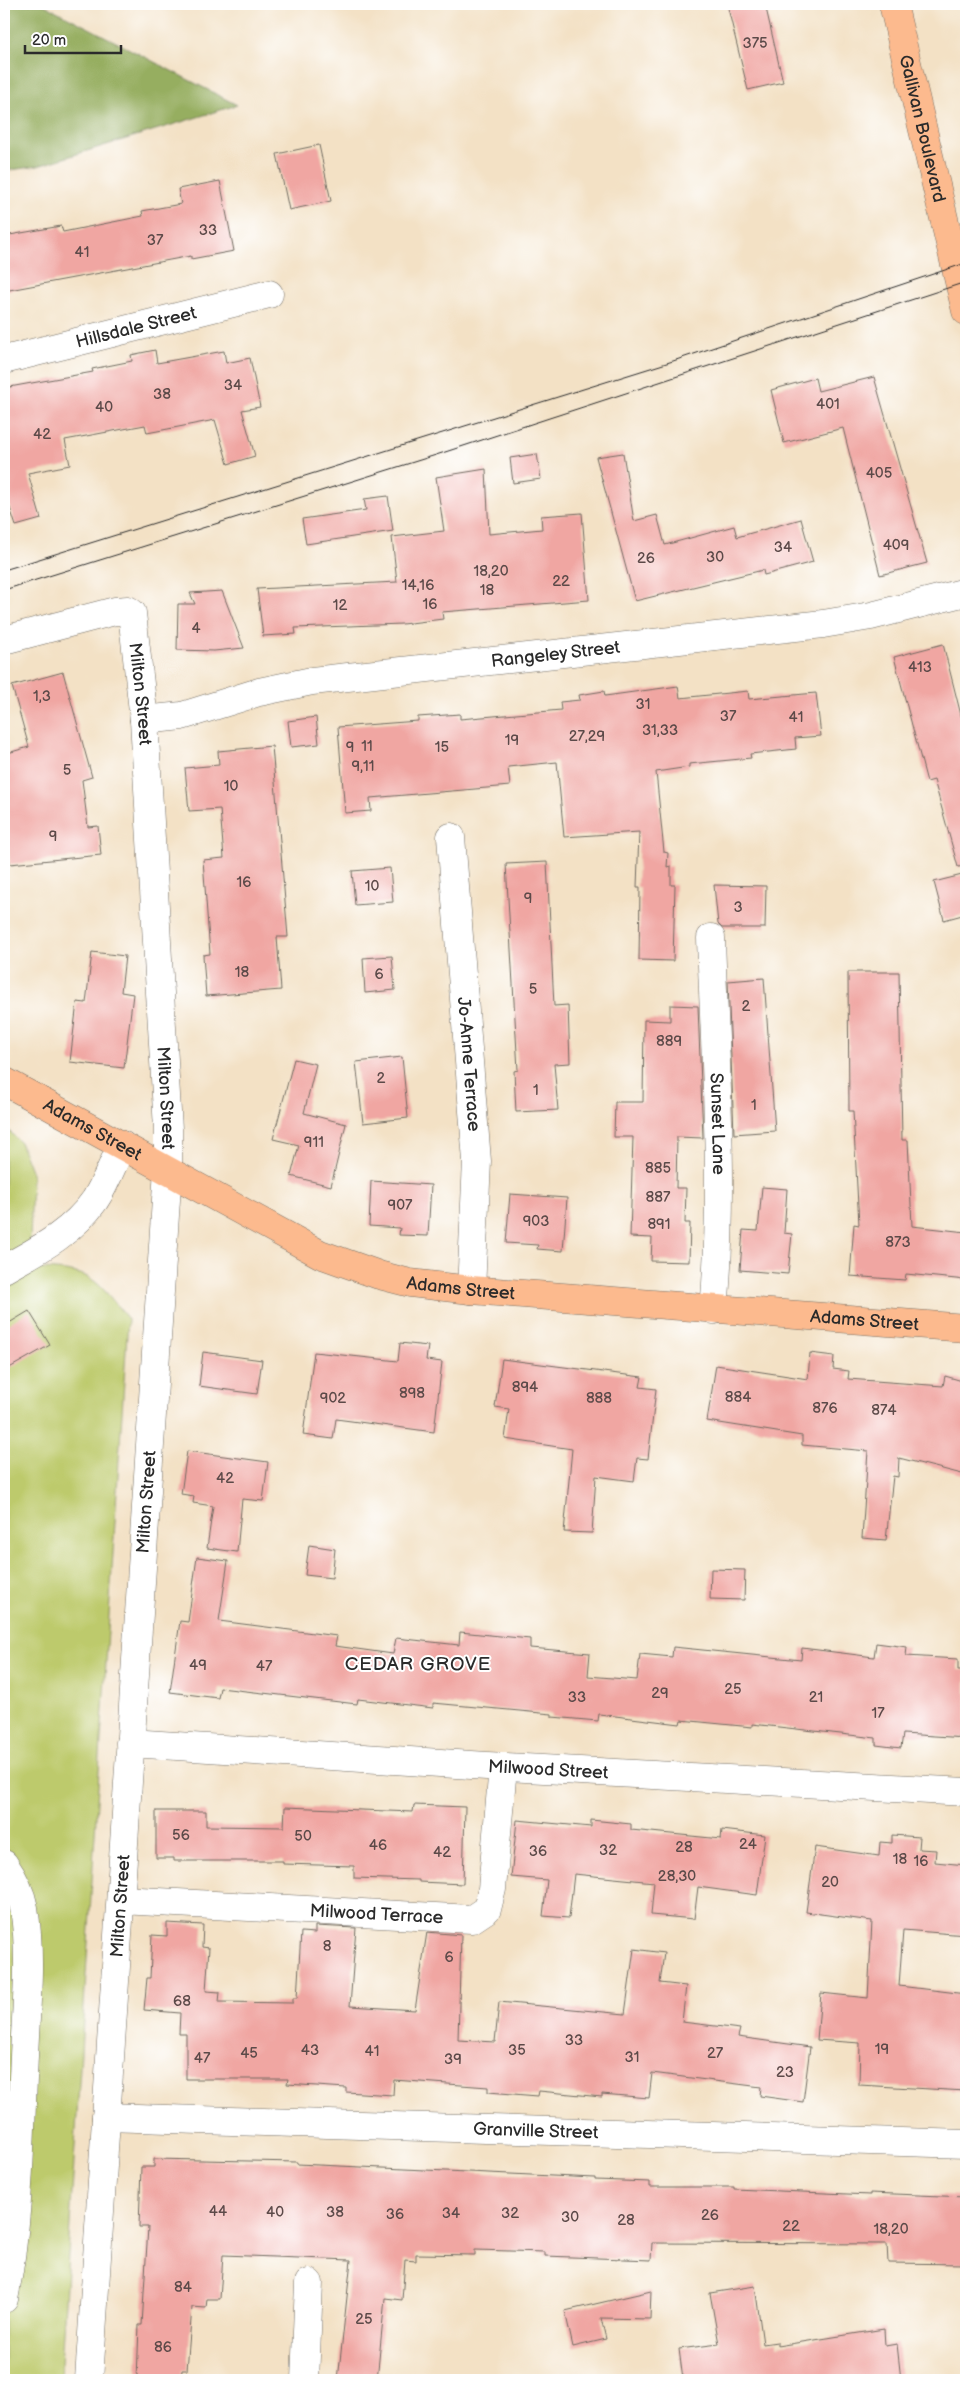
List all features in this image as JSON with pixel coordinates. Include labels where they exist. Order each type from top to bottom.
[{"type":"main road","name":"Gallivan Boulevard","points":[[893,4],[966,311]]},
{"type":"main road","name":"Adams Street","points":[[4,1081],[320,1254],[348,1265],[410,1283],[471,1290],[714,1310],[966,1328]]},
{"type":"street","name":"Hillsdale Street","points":[[4,360],[269,294]]},
{"type":"street","name":"Rangeley Street","points":[[144,720],[182,716],[259,692],[312,681],[822,624],[870,616],[966,592]]},
{"type":"street","name":"Milton Street","points":[[4,640],[115,611],[128,610],[132,613],[144,720],[168,1129],[168,1170],[89,2380]]},
{"type":"street","name":"Jo-Anne Terrace","points":[[451,837],[477,1161],[471,1290]]},
{"type":"street","name":"Sunset Lane","points":[[711,938],[718,1180],[717,1280],[714,1310]]},
{"type":"street","points":[[4,1269],[52,1242],[80,1219],[95,1199],[122,1145]]},
{"type":"street","name":"Milwood Street","points":[[130,1743],[966,1792]]},
{"type":"street","name":"Milwood Terrace","points":[[121,1900],[472,1919],[487,1909],[492,1889],[503,1766]]},
{"type":"street","points":[[4,1864],[17,1887],[24,1906],[28,1962],[17,2214],[4,2299]]},
{"type":"street","name":"Granville Street","points":[[106,2117],[966,2144]]},
{"type":"street","points":[[305,2380],[309,2283]]},
{"type":"green space","points":[[4,4],[43,4],[237,105],[38,166],[4,171]]},
{"type":"green space","points":[[4,1126],[20,1142],[32,1173],[30,1248],[41,1269],[84,1275],[108,1294],[128,1319],[60,2380],[4,2380]]},
{"type":"building","points":[[727,4],[765,4],[783,82],[748,90]]},
{"type":"building","points":[[319,145],[331,201],[289,210],[277,154]]},
{"type":"building","points":[[220,181],[234,251],[191,259],[191,256],[4,291],[4,236],[61,226],[63,232],[143,216],[142,211],[181,204],[178,189]]},
{"type":"building","points":[[155,350],[157,363],[224,351],[226,363],[250,358],[260,407],[242,410],[255,456],[228,464],[215,420],[147,433],[145,425],[65,440],[70,465],[28,473],[41,519],[16,526],[4,490],[4,388],[93,372],[92,369],[132,361],[131,355]]},
{"type":"building","points":[[874,377],[927,563],[880,575],[843,428],[784,443],[771,390],[815,378],[818,391]]},
{"type":"building","points":[[623,453],[634,521],[657,515],[665,545],[734,526],[737,537],[801,519],[813,562],[764,575],[763,570],[635,601],[596,457]]},
{"type":"building","points":[[537,454],[541,479],[513,483],[510,458]]},
{"type":"building","points":[[486,469],[489,534],[542,529],[541,516],[582,513],[589,600],[442,612],[443,619],[402,624],[295,628],[296,634],[263,636],[257,589],[397,582],[392,537],[444,531],[436,477]]},
{"type":"building","points":[[388,496],[393,531],[306,544],[302,519],[366,510],[364,499]]},
{"type":"building","points":[[222,591],[244,648],[214,651],[177,650],[178,604],[195,604],[190,593]]},
{"type":"building","points":[[943,644],[966,735],[966,866],[958,867],[934,780],[927,782],[894,657]]},
{"type":"building","points":[[63,672],[92,777],[82,780],[88,827],[98,826],[101,855],[10,864],[4,806],[4,754],[29,747],[12,686]]},
{"type":"building","points":[[678,686],[680,698],[748,691],[749,699],[816,693],[821,736],[795,738],[796,749],[750,754],[751,758],[689,764],[689,767],[656,772],[664,852],[668,853],[667,867],[671,866],[671,885],[675,885],[673,961],[639,960],[640,887],[637,887],[639,832],[564,837],[557,762],[508,767],[510,786],[370,798],[371,811],[345,813],[338,727],[418,721],[418,717],[460,714],[460,719],[561,710],[560,702],[580,700],[579,695],[604,691],[605,696]]},
{"type":"building","points":[[316,717],[319,744],[291,747],[288,721]]},
{"type":"building","points":[[272,746],[288,937],[277,937],[281,990],[206,996],[203,955],[210,954],[203,860],[224,858],[220,809],[189,811],[185,768],[219,765],[218,751]]},
{"type":"building","points":[[547,862],[554,1006],[568,1005],[570,1063],[554,1064],[558,1110],[516,1112],[514,1071],[518,1070],[506,864]]},
{"type":"building","points":[[390,868],[393,902],[355,905],[352,871]]},
{"type":"building","points":[[966,874],[966,914],[944,920],[934,882]]},
{"type":"building","points":[[714,885],[766,886],[765,928],[722,928],[718,924]]},
{"type":"building","points":[[92,952],[125,956],[121,992],[133,994],[124,1068],[70,1062],[77,1002],[86,1003]]},
{"type":"building","points":[[392,956],[395,990],[365,993],[363,958]]},
{"type":"building","points":[[848,972],[899,972],[902,1140],[908,1140],[912,1226],[966,1232],[966,1280],[906,1274],[905,1280],[850,1276],[854,1224],[859,1225],[853,1111],[849,1111]]},
{"type":"building","points":[[764,978],[775,1131],[734,1134],[728,981]]},
{"type":"building","points":[[670,1005],[698,1006],[703,1138],[677,1137],[676,1188],[686,1188],[685,1223],[690,1223],[689,1262],[651,1261],[652,1238],[630,1237],[633,1137],[614,1137],[615,1102],[643,1102],[644,1020],[670,1021]]},
{"type":"building","points":[[402,1057],[408,1118],[363,1123],[356,1062]]},
{"type":"building","points":[[294,1059],[316,1064],[304,1113],[346,1124],[331,1186],[291,1176],[299,1145],[273,1139]]},
{"type":"building","points":[[371,1181],[431,1185],[428,1236],[399,1235],[400,1228],[369,1226]]},
{"type":"building","points":[[762,1187],[787,1189],[784,1233],[792,1234],[788,1274],[740,1270],[743,1230],[758,1231]]},
{"type":"building","points":[[510,1194],[567,1198],[563,1251],[537,1249],[538,1245],[506,1243]]},
{"type":"building","points":[[29,1311],[50,1345],[4,1371],[4,1326]]},
{"type":"building","points":[[400,1343],[428,1346],[426,1360],[442,1362],[434,1432],[336,1419],[333,1439],[303,1435],[314,1352],[398,1361]]},
{"type":"building","points":[[203,1352],[262,1360],[257,1394],[199,1386]]},
{"type":"building","points":[[810,1353],[834,1356],[833,1369],[849,1371],[848,1379],[943,1386],[945,1376],[966,1382],[966,1475],[899,1458],[898,1477],[893,1476],[886,1540],[862,1538],[868,1451],[802,1445],[802,1436],[707,1421],[716,1365],[808,1379]]},
{"type":"building","points":[[502,1359],[642,1377],[640,1387],[656,1389],[648,1459],[637,1458],[634,1481],[596,1476],[592,1533],[564,1532],[572,1449],[505,1439],[509,1409],[495,1407]]},
{"type":"building","points":[[187,1451],[268,1462],[263,1501],[242,1499],[237,1552],[207,1548],[213,1506],[193,1503],[194,1496],[181,1494]]},
{"type":"building","points":[[309,1545],[335,1549],[332,1578],[305,1575]]},
{"type":"building","points":[[197,1557],[228,1561],[219,1621],[337,1636],[335,1646],[393,1654],[396,1638],[459,1645],[460,1632],[530,1639],[530,1648],[590,1653],[588,1676],[637,1680],[640,1654],[672,1657],[673,1647],[801,1660],[802,1648],[874,1657],[876,1643],[907,1647],[906,1656],[958,1659],[958,1670],[966,1670],[966,1738],[903,1734],[901,1748],[876,1745],[876,1738],[752,1724],[752,1727],[681,1720],[680,1724],[599,1714],[598,1721],[552,1717],[552,1714],[433,1703],[433,1708],[358,1699],[357,1704],[220,1688],[218,1698],[170,1692],[180,1621],[188,1622]]},
{"type":"building","points":[[711,1569],[745,1570],[744,1600],[710,1599]]},
{"type":"building","points":[[414,1805],[465,1807],[463,1884],[419,1882],[419,1880],[354,1878],[354,1866],[283,1864],[283,1861],[174,1861],[174,1858],[156,1858],[156,1811],[206,1811],[206,1826],[284,1827],[285,1807],[413,1812]]},
{"type":"building","points":[[517,1820],[591,1827],[591,1820],[631,1824],[631,1830],[721,1839],[722,1830],[765,1835],[757,1895],[698,1887],[694,1919],[651,1915],[654,1882],[574,1874],[569,1918],[543,1916],[547,1880],[511,1877]]},
{"type":"building","points":[[892,1835],[920,1837],[919,1849],[936,1850],[935,1862],[966,1865],[966,1935],[903,1930],[899,1986],[966,1994],[966,2091],[859,2085],[860,2043],[817,2040],[821,1993],[868,1998],[872,1921],[806,1912],[815,1847],[879,1856],[880,1842],[892,1843]]},
{"type":"building","points":[[167,1923],[203,1925],[202,1947],[209,1948],[206,1991],[220,1992],[219,2002],[293,2003],[293,1998],[297,1998],[301,1932],[315,1933],[315,1926],[356,1928],[350,2006],[415,2010],[427,1932],[461,1935],[458,2040],[495,2042],[499,2002],[625,2014],[634,1949],[664,1953],[660,1983],[686,1986],[682,2022],[740,2029],[738,2037],[810,2047],[803,2102],[760,2096],[761,2087],[652,2073],[649,2098],[602,2094],[602,2097],[539,2091],[538,2096],[488,2092],[488,2087],[394,2080],[393,2095],[346,2092],[346,2088],[287,2084],[288,2079],[186,2079],[186,2034],[179,2034],[180,2013],[144,2010],[147,1978],[150,1978],[152,1935],[167,1936]]},
{"type":"building","points":[[154,2159],[297,2162],[297,2164],[595,2178],[595,2180],[650,2182],[650,2187],[734,2187],[734,2189],[870,2195],[870,2193],[966,2197],[966,2264],[888,2263],[887,2244],[652,2243],[651,2260],[545,2256],[545,2252],[475,2250],[475,2255],[416,2254],[416,2261],[405,2260],[402,2300],[385,2298],[377,2380],[338,2380],[351,2260],[223,2255],[220,2299],[207,2299],[206,2308],[192,2307],[187,2370],[182,2370],[181,2380],[137,2380],[139,2325],[142,2325],[148,2227],[139,2227],[141,2167],[154,2167]]},
{"type":"building","points":[[755,2286],[763,2344],[777,2342],[777,2346],[884,2329],[885,2346],[897,2344],[901,2380],[683,2380],[679,2349],[719,2344],[710,2293]]},
{"type":"building","points":[[651,2291],[650,2319],[601,2318],[606,2339],[573,2347],[565,2311]]},
{"type":"tram line","points":[[4,570],[673,361],[966,263]]},
{"type":"tram line","points":[[4,590],[436,455],[966,282]]},
{"type":"district","name":"CEDAR GROVE","points":[[418,1663]]}]
